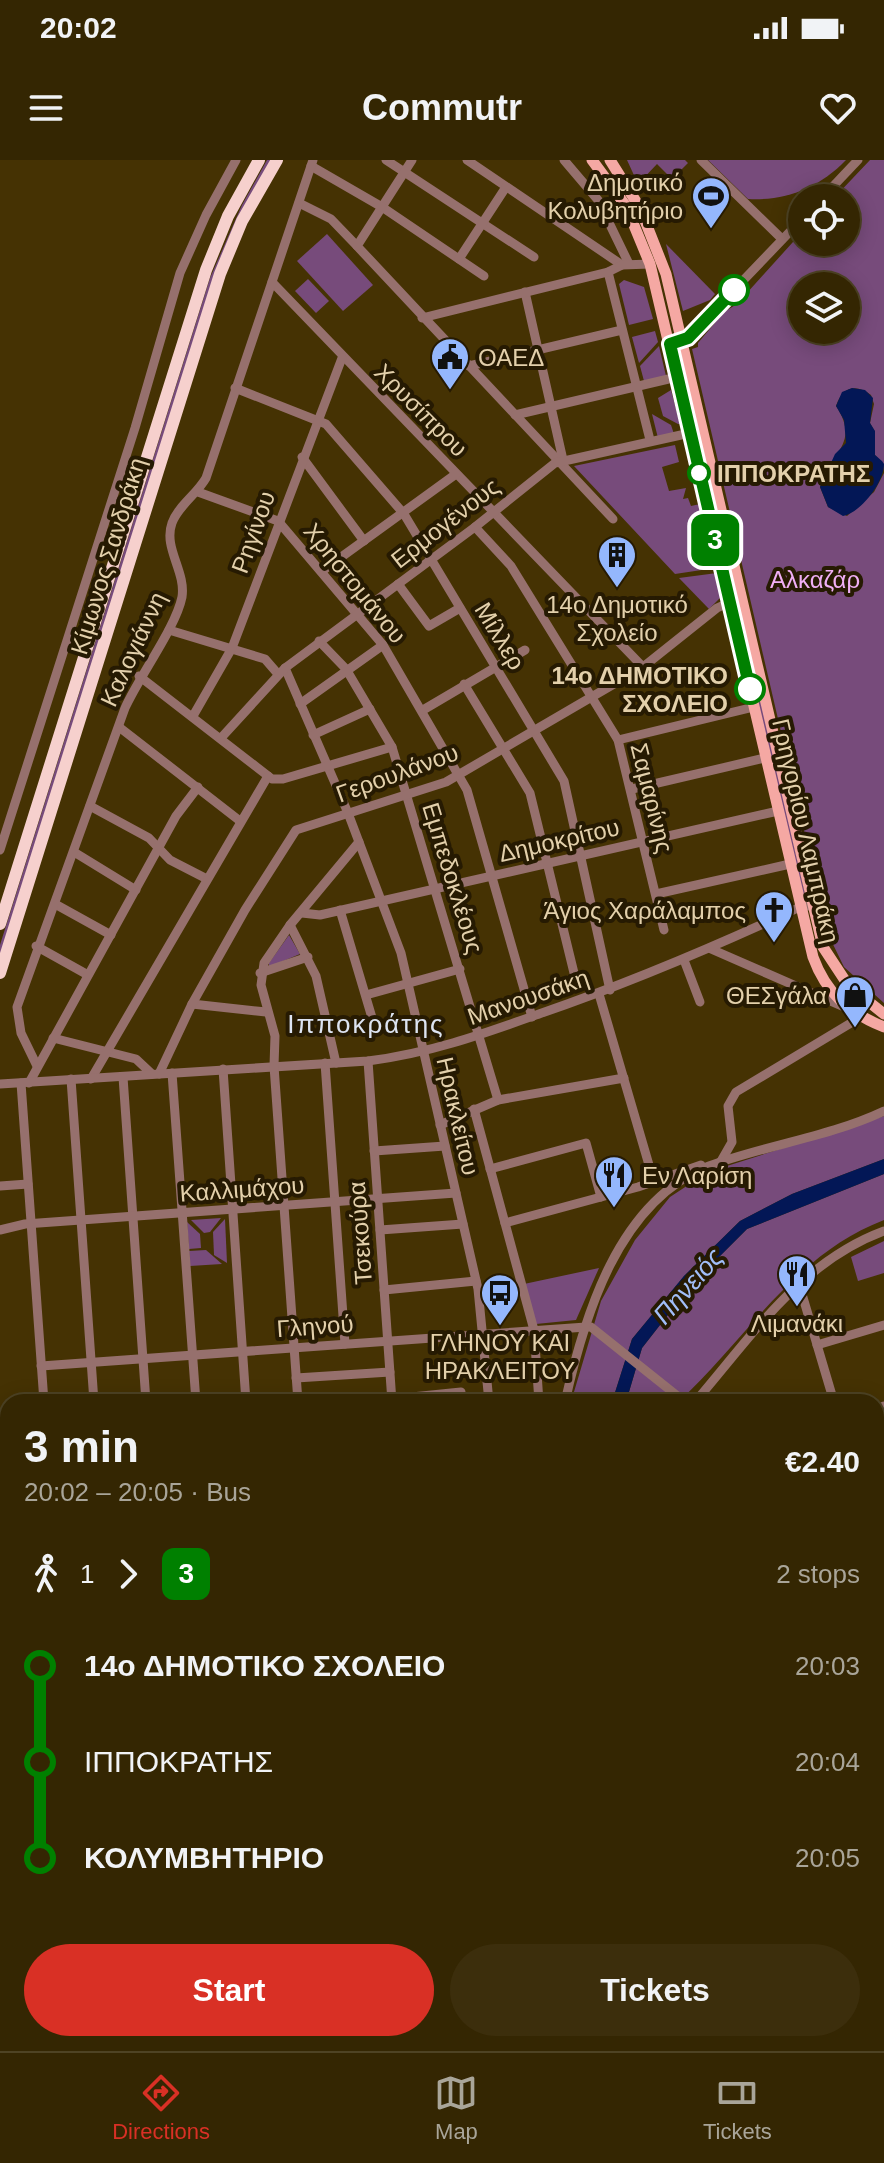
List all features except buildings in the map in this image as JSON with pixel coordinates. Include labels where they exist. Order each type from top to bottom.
[{"type":"highway","name":"Κίμωνος Σανδράκη","points":[[0,924],[206,270],[228,216],[259,160]]},
{"type":"highway","name":"Κίμωνος Σανδράκη","points":[[0,973],[220,274],[242,221],[277,160]]},
{"type":"main road","name":"Γρηγορίου Λαμπράκη","points":[[592,160],[626,206],[680,341],[677,377],[816,965],[845,1007],[884,1027]]},
{"type":"main road","name":"Γρηγορίου Λαμπράκη","points":[[610,160],[636,202],[657,248],[690,374],[822,943],[832,965],[858,996],[884,1014]]},
{"type":"main road","points":[[677,377],[690,374]]},
{"type":"street","points":[[0,850],[135,428],[180,273],[206,215],[236,160]]},
{"type":"street","points":[[386,160],[534,257]]},
{"type":"street","points":[[357,246],[412,160]]},
{"type":"street","points":[[467,160],[625,264]]},
{"type":"street","points":[[564,160],[598,200],[625,264]]},
{"type":"street","points":[[701,160],[782,239]]},
{"type":"street","points":[[835,184],[858,160]]},
{"type":"street","points":[[312,163],[484,276]]},
{"type":"street","name":"Καλογιάννη","points":[[37,1066],[21,1033],[17,1007],[36,946],[55,904],[139,676],[169,630],[182,597],[182,585],[170,540],[172,522],[206,478],[312,163]]},
{"type":"street","points":[[459,259],[506,187]]},
{"type":"street","points":[[299,203],[331,219],[613,519]]},
{"type":"street","points":[[680,341],[788,233]]},
{"type":"street","points":[[422,318],[608,272],[625,264],[650,264]]},
{"type":"street","points":[[608,272],[650,440]]},
{"type":"street","name":"Χρυσίπpου","points":[[272,282],[643,667]]},
{"type":"street","points":[[525,292],[560,461]]},
{"type":"street","points":[[469,366],[622,330]]},
{"type":"street","name":"Ρηγίνου","points":[[193,716],[230,651],[342,358]]},
{"type":"street","points":[[515,415],[677,377]]},
{"type":"street","name":"Μίλλερ","points":[[235,388],[317,418],[333,430],[404,514],[565,784],[610,990]]},
{"type":"street","name":"Ερμογένους","points":[[221,738],[281,671],[560,461],[690,433]]},
{"type":"street","points":[[302,457],[364,541]]},
{"type":"street","points":[[322,571],[456,474]]},
{"type":"street","name":"Χρηστομάνου","points":[[198,492],[278,521],[383,645],[460,775],[474,808],[532,1017]]},
{"type":"street","name":"Σαμαρίνης","points":[[475,527],[508,561],[618,740],[664,930]]},
{"type":"street","points":[[398,584],[429,626],[460,608]]},
{"type":"street","name":"Γερουλάνου","points":[[155,1074],[192,1004],[292,835],[301,828],[460,775],[643,667],[729,601],[743,598]]},
{"type":"street","points":[[169,630],[230,651],[265,659],[281,671]]},
{"type":"street","name":"Εμπεδοκλέους","points":[[319,641],[346,669],[392,747],[498,1100]]},
{"type":"street","points":[[300,704],[383,645]]},
{"type":"street","points":[[423,710],[525,650]]},
{"type":"street","name":"Ηρακλείτου","points":[[281,671],[300,704],[348,813],[382,900],[409,983],[476,1281],[488,1394]]},
{"type":"street","points":[[139,676],[268,776],[283,779],[392,747]]},
{"type":"street","points":[[464,684],[530,793],[574,973]]},
{"type":"street","points":[[618,740],[754,707]]},
{"type":"street","points":[[313,735],[370,709]]},
{"type":"street","points":[[119,727],[240,821]]},
{"type":"street","points":[[632,789],[765,758]]},
{"type":"street","points":[[91,1079],[268,776]]},
{"type":"street","points":[[43,1394],[28,1184],[25,1083],[176,816],[198,787]]},
{"type":"street","points":[[90,806],[159,846],[170,860],[207,879]]},
{"type":"street","name":"Δημοκρίτου","points":[[302,913],[315,915],[340,910],[778,811]]},
{"type":"street","points":[[297,1394],[274,1066],[276,1039],[266,1012],[260,973],[269,953],[290,925],[359,842]]},
{"type":"street","points":[[74,852],[136,890]]},
{"type":"street","points":[[656,894],[790,864]]},
{"type":"street","points":[[55,904],[111,935]]},
{"type":"street","name":"Μανουσάκη","points":[[0,1084],[368,1061],[423,1054],[610,990],[711,949],[800,907],[814,905]]},
{"type":"street","points":[[340,910],[373,1021]]},
{"type":"street","points":[[290,925],[308,957],[322,996],[336,1063]]},
{"type":"street","points":[[36,946],[88,975]]},
{"type":"street","points":[[711,949],[845,1007]]},
{"type":"street","points":[[260,973],[308,957]]},
{"type":"street","points":[[684,960],[701,994]]},
{"type":"street","points":[[366,995],[460,969]]},
{"type":"street","points":[[599,994],[654,1182]]},
{"type":"street","points":[[192,1004],[266,1012]]},
{"type":"street","points":[[567,1394],[609,1266],[633,1230],[674,1186],[722,1160],[732,1140],[728,1106],[736,1092],[861,1017]]},
{"type":"street","points":[[53,1038],[141,1061],[155,1074]]},
{"type":"street","name":"Τσεκούρα","points":[[368,1061],[392,1394]]},
{"type":"street","points":[[325,1063],[345,1344]]},
{"type":"street","points":[[223,1069],[246,1394]]},
{"type":"street","points":[[172,1073],[195,1394]]},
{"type":"street","points":[[123,1077],[145,1394]]},
{"type":"street","points":[[440,1125],[498,1100],[624,1078]]},
{"type":"street","points":[[71,1079],[93,1394]]},
{"type":"street","points":[[474,1109],[534,1330],[538,1394]]},
{"type":"street","points":[[505,1223],[829,1131],[884,1111]]},
{"type":"street","points":[[490,1169],[586,1143],[601,1197]]},
{"type":"street","points":[[374,1151],[445,1146]]},
{"type":"street","points":[[0,1186],[28,1184]]},
{"type":"street","name":"Καλλιμάχου","points":[[0,1230],[31,1224],[456,1193]]},
{"type":"street","points":[[380,1230],[463,1224]]},
{"type":"street","points":[[702,1394],[768,1313],[799,1284],[850,1247],[884,1231]]},
{"type":"street","points":[[384,1290],[476,1281]]},
{"type":"street","points":[[799,1284],[832,1394]]},
{"type":"street","points":[[817,1345],[884,1325]]},
{"type":"street","points":[[588,1327],[676,1394]]},
{"type":"street","name":"Γληνού","points":[[41,1366],[588,1327]]},
{"type":"street","points":[[296,1378],[390,1372]]},
{"type":"street","points":[[444,1394],[461,1392]]},
{"type":"green space","points":[[267,160],[273,160],[238,226],[0,956],[0,945],[210,278],[242,205]]},
{"type":"green space","points":[[627,160],[685,160],[688,163],[672,179],[657,164],[638,184]]},
{"type":"green space","points":[[708,160],[846,160],[815,184],[788,184],[788,195],[748,199]]},
{"type":"green space","name":"Αλκαζάρ","points":[[870,160],[884,160],[884,471],[883,464],[875,455],[875,432],[870,423],[874,404],[871,395],[860,389],[850,389],[836,406],[843,419],[845,439],[820,487],[828,507],[847,516],[874,492],[884,473],[884,1003],[844,967],[828,934],[692,349],[698,347],[724,312],[737,304],[788,248],[788,256],[860,256],[860,184],[847,184]]},
{"type":"green space","points":[[327,234],[373,285],[343,311],[297,261]]},
{"type":"green space","points":[[666,244],[715,294],[710,300],[683,311]]},
{"type":"green space","points":[[308,279],[329,301],[316,313],[295,291]]},
{"type":"green space","points":[[624,280],[644,287],[653,319],[629,325],[619,284]]},
{"type":"green space","points":[[655,331],[658,342],[639,363],[632,337]]},
{"type":"green space","points":[[659,346],[666,376],[644,381],[640,366]]},
{"type":"green space","points":[[671,390],[680,424],[663,416],[658,398]]},
{"type":"green space","points":[[652,414],[671,425],[674,434],[658,438]]},
{"type":"green space","points":[[675,445],[679,462],[662,467],[669,491],[686,488],[683,499],[688,498],[691,506],[700,504],[715,568],[675,574],[574,466]]},
{"type":"green space","points":[[717,573],[723,595],[709,609],[679,578]]},
{"type":"green space","points":[[740,606],[806,898],[803,899],[736,607]]},
{"type":"green space","points":[[289,935],[300,954],[269,967],[269,963]]},
{"type":"green space","points":[[884,1116],[884,1159],[792,1194],[740,1221],[684,1276],[632,1339],[615,1394],[573,1394],[601,1301],[635,1240],[670,1197],[708,1172]]},
{"type":"green space","points":[[884,1174],[884,1220],[852,1235],[797,1276],[686,1394],[628,1394],[642,1348],[692,1284],[747,1229]]},
{"type":"green space","points":[[221,1218],[210,1232],[204,1233],[191,1220]]},
{"type":"green space","points":[[225,1219],[227,1263],[214,1255],[213,1232]]},
{"type":"green space","points":[[187,1222],[200,1234],[201,1248],[189,1249]]},
{"type":"green space","points":[[884,1241],[884,1273],[858,1281],[851,1257]]},
{"type":"green space","points":[[206,1250],[222,1264],[190,1266],[189,1251]]},
{"type":"green space","points":[[599,1268],[576,1320],[536,1324],[524,1284]]},
{"type":"water","points":[[852,388],[865,390],[873,398],[870,423],[875,431],[875,455],[884,464],[880,480],[870,496],[857,509],[843,516],[828,507],[820,487],[835,454],[846,443],[844,420],[836,406],[842,392]]},
{"type":"water","name":"Πηνειός","points":[[884,1159],[884,1174],[747,1229],[692,1284],[642,1348],[628,1394],[615,1394],[632,1339],[684,1276],[740,1221],[792,1194]]},
{"type":"bus line","name":"3","points":[[734,290],[688,338],[670,344],[750,689]]},
{"type":"place","name":"Δημοτικό Κολυβητήριο","points":[[711,230]]},
{"type":"place","name":"ΟΑΕΔ","points":[[450,391]]},
{"type":"place","name":"ΙΠΠΟΚΡΑΤΗΣ","points":[[699,473]]},
{"type":"place","name":"14ο Δημοτικό Σχολείο","points":[[617,589]]},
{"type":"place","name":"14ο ΔΗΜΟΤΙΚΟ ΣΧΟΛΕΙΟ","points":[[750,689]]},
{"type":"place","name":"Άγιος Χαράλαμπος","points":[[774,944]]},
{"type":"place","name":"ΘΕΣγάλα","points":[[855,1029]]},
{"type":"place","name":"Εν Λαρίση","points":[[614,1209]]},
{"type":"place","name":"Λιμανάκι","points":[[797,1308]]},
{"type":"place","name":"ΓΛΗΝΟΥ ΚΑΙ ΗΡΑΚΛΕΙΤΟΥ","points":[[500,1327]]},
{"type":"district","name":"Ιπποκράτης","points":[[366,1024]]}]
